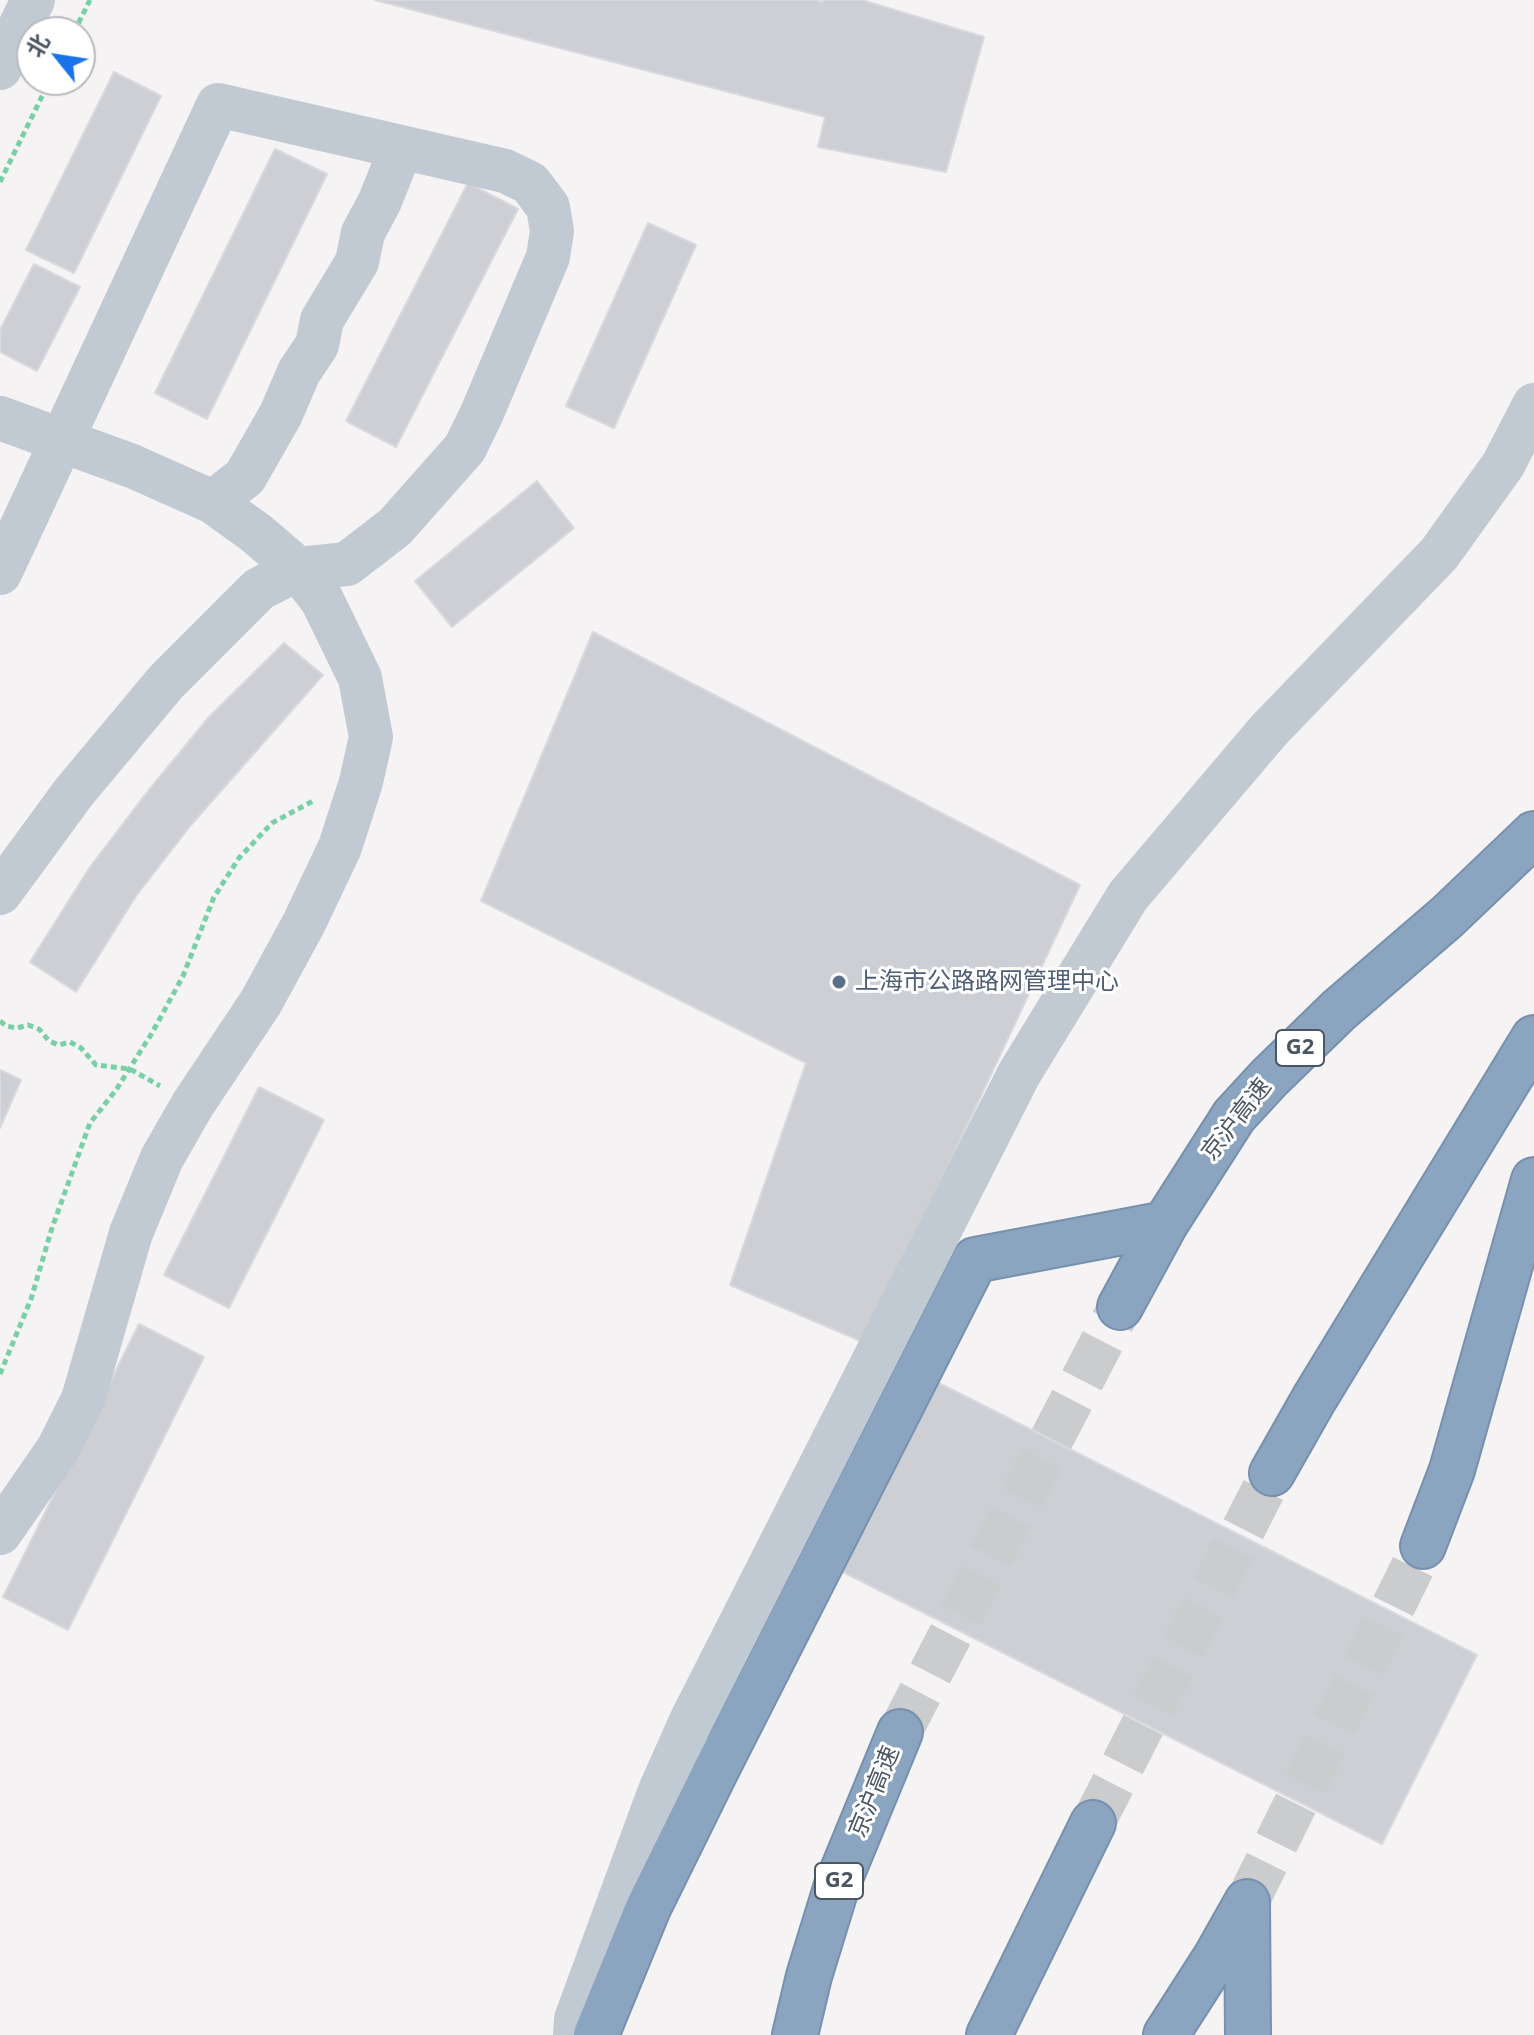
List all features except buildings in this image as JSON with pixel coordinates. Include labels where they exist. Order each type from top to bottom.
[{"type":"highway","name":"京沪高速","points":[[1120,1307],[1165,1224],[1234,1116],[1339,1010],[1447,917],[1534,834]]},
{"type":"highway","points":[[1272,1473],[1534,1038]]},
{"type":"highway","points":[[1423,1546],[1452,1470],[1534,1180]]},
{"type":"highway","points":[[596,2035],[648,1908],[975,1260],[1165,1224]]},
{"type":"highway","name":"京沪高速","points":[[795,2035],[809,1976],[837,1885],[900,1732]]},
{"type":"highway","points":[[989,2035],[1093,1823]]},
{"type":"highway","points":[[1166,2035],[1247,1902],[1248,2035]]},
{"type":"street","points":[[0,68],[33,0]]},
{"type":"street","points":[[0,573],[218,105],[505,171],[530,183],[548,207],[552,231],[548,257],[465,448],[395,527],[347,564],[298,569],[259,589],[166,682],[74,792],[0,893]]},
{"type":"street","points":[[213,502],[245,477],[281,414],[299,372],[317,345],[322,320],[357,262],[363,233],[380,201],[401,148]]},
{"type":"street","points":[[575,2035],[576,2019],[653,1808],[691,1721],[1019,1074],[1128,896],[1269,730],[1439,554],[1503,465],[1534,405]]},
{"type":"street","points":[[0,418],[132,466],[213,502],[298,569],[322,600],[360,678],[371,737],[361,782],[340,847],[304,923],[261,1002],[193,1104],[162,1158],[131,1233],[83,1399],[58,1449],[0,1533]]},
{"type":"path","points":[[0,182],[42,96]]},
{"type":"path","points":[[0,1374],[31,1299],[52,1228],[90,1123],[130,1069],[183,976],[214,897],[239,858],[272,823],[310,802],[361,782]]},
{"type":"path","points":[[0,1021],[6,1026],[17,1028],[28,1025],[39,1029],[49,1041],[59,1045],[70,1042],[90,1055],[96,1065],[130,1069],[193,1104]]},
{"type":"tunnel","points":[[900,1732],[1120,1307]]},
{"type":"tunnel","points":[[1093,1823],[1272,1473]]},
{"type":"tunnel","points":[[1247,1902],[1423,1546]]},
{"type":"place","name":"上海市公路路网管理中心","points":[[839,982]]}]
